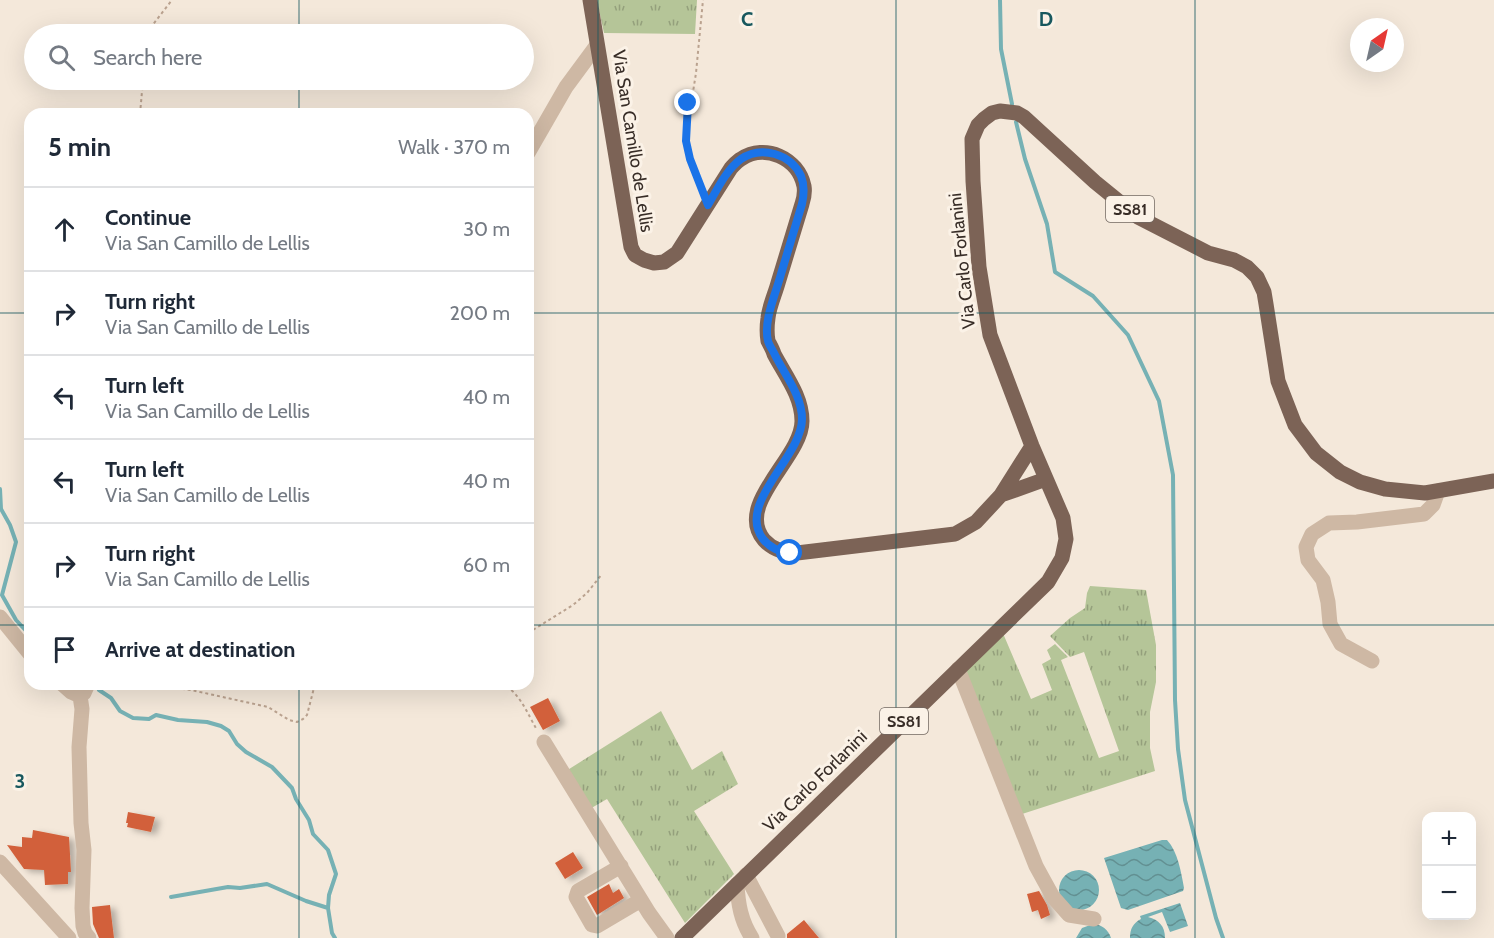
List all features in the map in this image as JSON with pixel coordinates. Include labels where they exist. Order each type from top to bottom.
[{"type":"main road","name":"Via San Camillo de Lellis","points":[[590,0],[631,247],[635,255],[654,263],[664,262],[677,254],[731,168],[742,158],[757,152],[776,154],[788,160],[800,174],[804,186],[802,204],[768,318],[768,340],[798,398],[802,420],[798,438],[757,511],[758,529],[769,545],[783,552],[797,553],[955,534],[975,522],[1002,495],[1032,446]]},
{"type":"main road","name":"Via Carlo Forlanini","points":[[682,938],[1048,582],[1062,558],[1065,539],[1063,518],[1032,446],[990,335],[979,267],[972,139],[978,125],[992,113],[1017,112],[1138,217],[1208,254],[1233,260],[1247,267],[1257,277],[1264,292],[1278,381],[1295,425],[1316,453],[1340,472],[1360,482],[1385,489],[1425,493],[1494,481]]},
{"type":"main road","name":"Via San Camillo de Lellis","points":[[1002,495],[1046,479]]},
{"type":"street","points":[[534,143],[566,87],[597,45]]},
{"type":"street","points":[[1372,661],[1341,644],[1335,634],[1330,624],[1323,580],[1308,560],[1306,547],[1312,534],[1329,523],[1424,514],[1433,505],[1438,491]]},
{"type":"street","points":[[0,617],[24,647]]},
{"type":"street","points":[[958,669],[1036,866],[1053,897],[1069,915],[1094,919]]},
{"type":"street","points":[[69,690],[71,692],[84,690],[78,747],[84,850],[83,926],[89,938]]},
{"type":"street","points":[[544,742],[641,900],[667,938]]},
{"type":"street","points":[[0,862],[69,938]]},
{"type":"street","points":[[621,866],[578,891],[576,897],[592,925],[597,926],[641,900]]},
{"type":"street","points":[[742,880],[778,936]]},
{"type":"street","points":[[742,880],[738,900],[741,915],[752,938]]},
{"type":"path","points":[[153,24],[172,0]]},
{"type":"path","points":[[704,0],[696,74],[693,92],[688,103],[686,141],[690,159],[708,205]]},
{"type":"path","points":[[141,108],[142,90]]},
{"type":"path","points":[[534,629],[573,605],[587,593],[602,573]]},
{"type":"path","points":[[190,690],[268,707],[289,720],[297,722],[307,714],[313,690]]},
{"type":"path","points":[[512,690],[544,742]]},
{"type":"green space","points":[[597,0],[697,0],[695,34],[604,33]]},
{"type":"green space","points":[[1090,586],[1146,590],[1156,645],[1156,682],[1150,712],[1150,748],[1155,771],[1019,815],[961,671],[1002,631],[1031,699],[1052,690],[1042,664],[1051,659],[1047,650],[1055,644],[1068,657],[1061,660],[1099,758],[1119,751],[1084,652],[1070,657],[1050,636],[1085,608]]},
{"type":"green space","points":[[661,711],[692,770],[722,751],[738,784],[694,811],[734,874],[685,923],[607,799],[588,810],[566,771]]},
{"type":"water","points":[[1167,840],[1176,856],[1183,891],[1128,910],[1121,908],[1104,858]]},
{"type":"water","points":[[1079,870],[1087,871],[1093,876],[1098,882],[1098,898],[1093,904],[1087,909],[1079,910],[1071,909],[1065,904],[1060,898],[1059,890],[1060,882],[1065,876],[1071,871]]},
{"type":"water","points":[[1180,903],[1188,926],[1170,932],[1162,912],[1148,917],[1161,924],[1165,938],[1130,938],[1131,929],[1141,919],[1140,916]]},
{"type":"water","points":[[1093,924],[1104,928],[1111,938],[1076,938],[1082,928]]},
{"type":"building","points":[[548,698],[560,721],[543,730],[530,707]]},
{"type":"building","points":[[128,812],[155,817],[151,832],[127,827]]},
{"type":"building","points":[[33,830],[69,837],[71,872],[68,872],[68,884],[45,885],[44,870],[24,869],[7,845],[22,847],[22,837],[32,838]]},
{"type":"building","points":[[573,852],[583,868],[565,879],[555,863]]},
{"type":"building","points":[[609,884],[613,893],[619,889],[624,898],[597,915],[587,897]]},
{"type":"building","points":[[1039,891],[1050,915],[1041,919],[1038,910],[1032,912],[1027,894]]},
{"type":"building","points":[[110,905],[114,938],[99,938],[93,924],[92,907]]},
{"type":"building","points":[[804,920],[819,938],[787,938],[787,934]]},
{"type":"waterway","points":[[1000,0],[1001,49],[1012,104]]},
{"type":"waterway","points":[[1016,122],[1025,159],[1047,224],[1055,272],[1093,296],[1128,335],[1159,401],[1173,475],[1175,700],[1178,749],[1185,800],[1223,938]]},
{"type":"waterway","points":[[0,489],[1,509],[16,542],[2,595],[16,620],[24,629]]},
{"type":"waterway","points":[[99,690],[111,698],[120,711],[133,718],[149,719],[156,715],[221,726],[229,731],[237,744],[246,752],[272,767],[292,788],[309,820],[313,834],[328,850],[336,874],[329,895],[328,908],[335,938]]},
{"type":"waterway","points":[[171,897],[228,887],[240,888],[267,884],[328,908]]},
{"type":"route","points":[[688,103],[686,141],[690,159],[708,205],[731,168],[742,158],[757,152],[769,152],[788,160],[800,174],[804,186],[802,204],[768,318],[768,340],[798,398],[802,413],[802,426],[793,447],[763,497],[756,516],[758,529],[769,545],[776,550],[790,553]]}]
